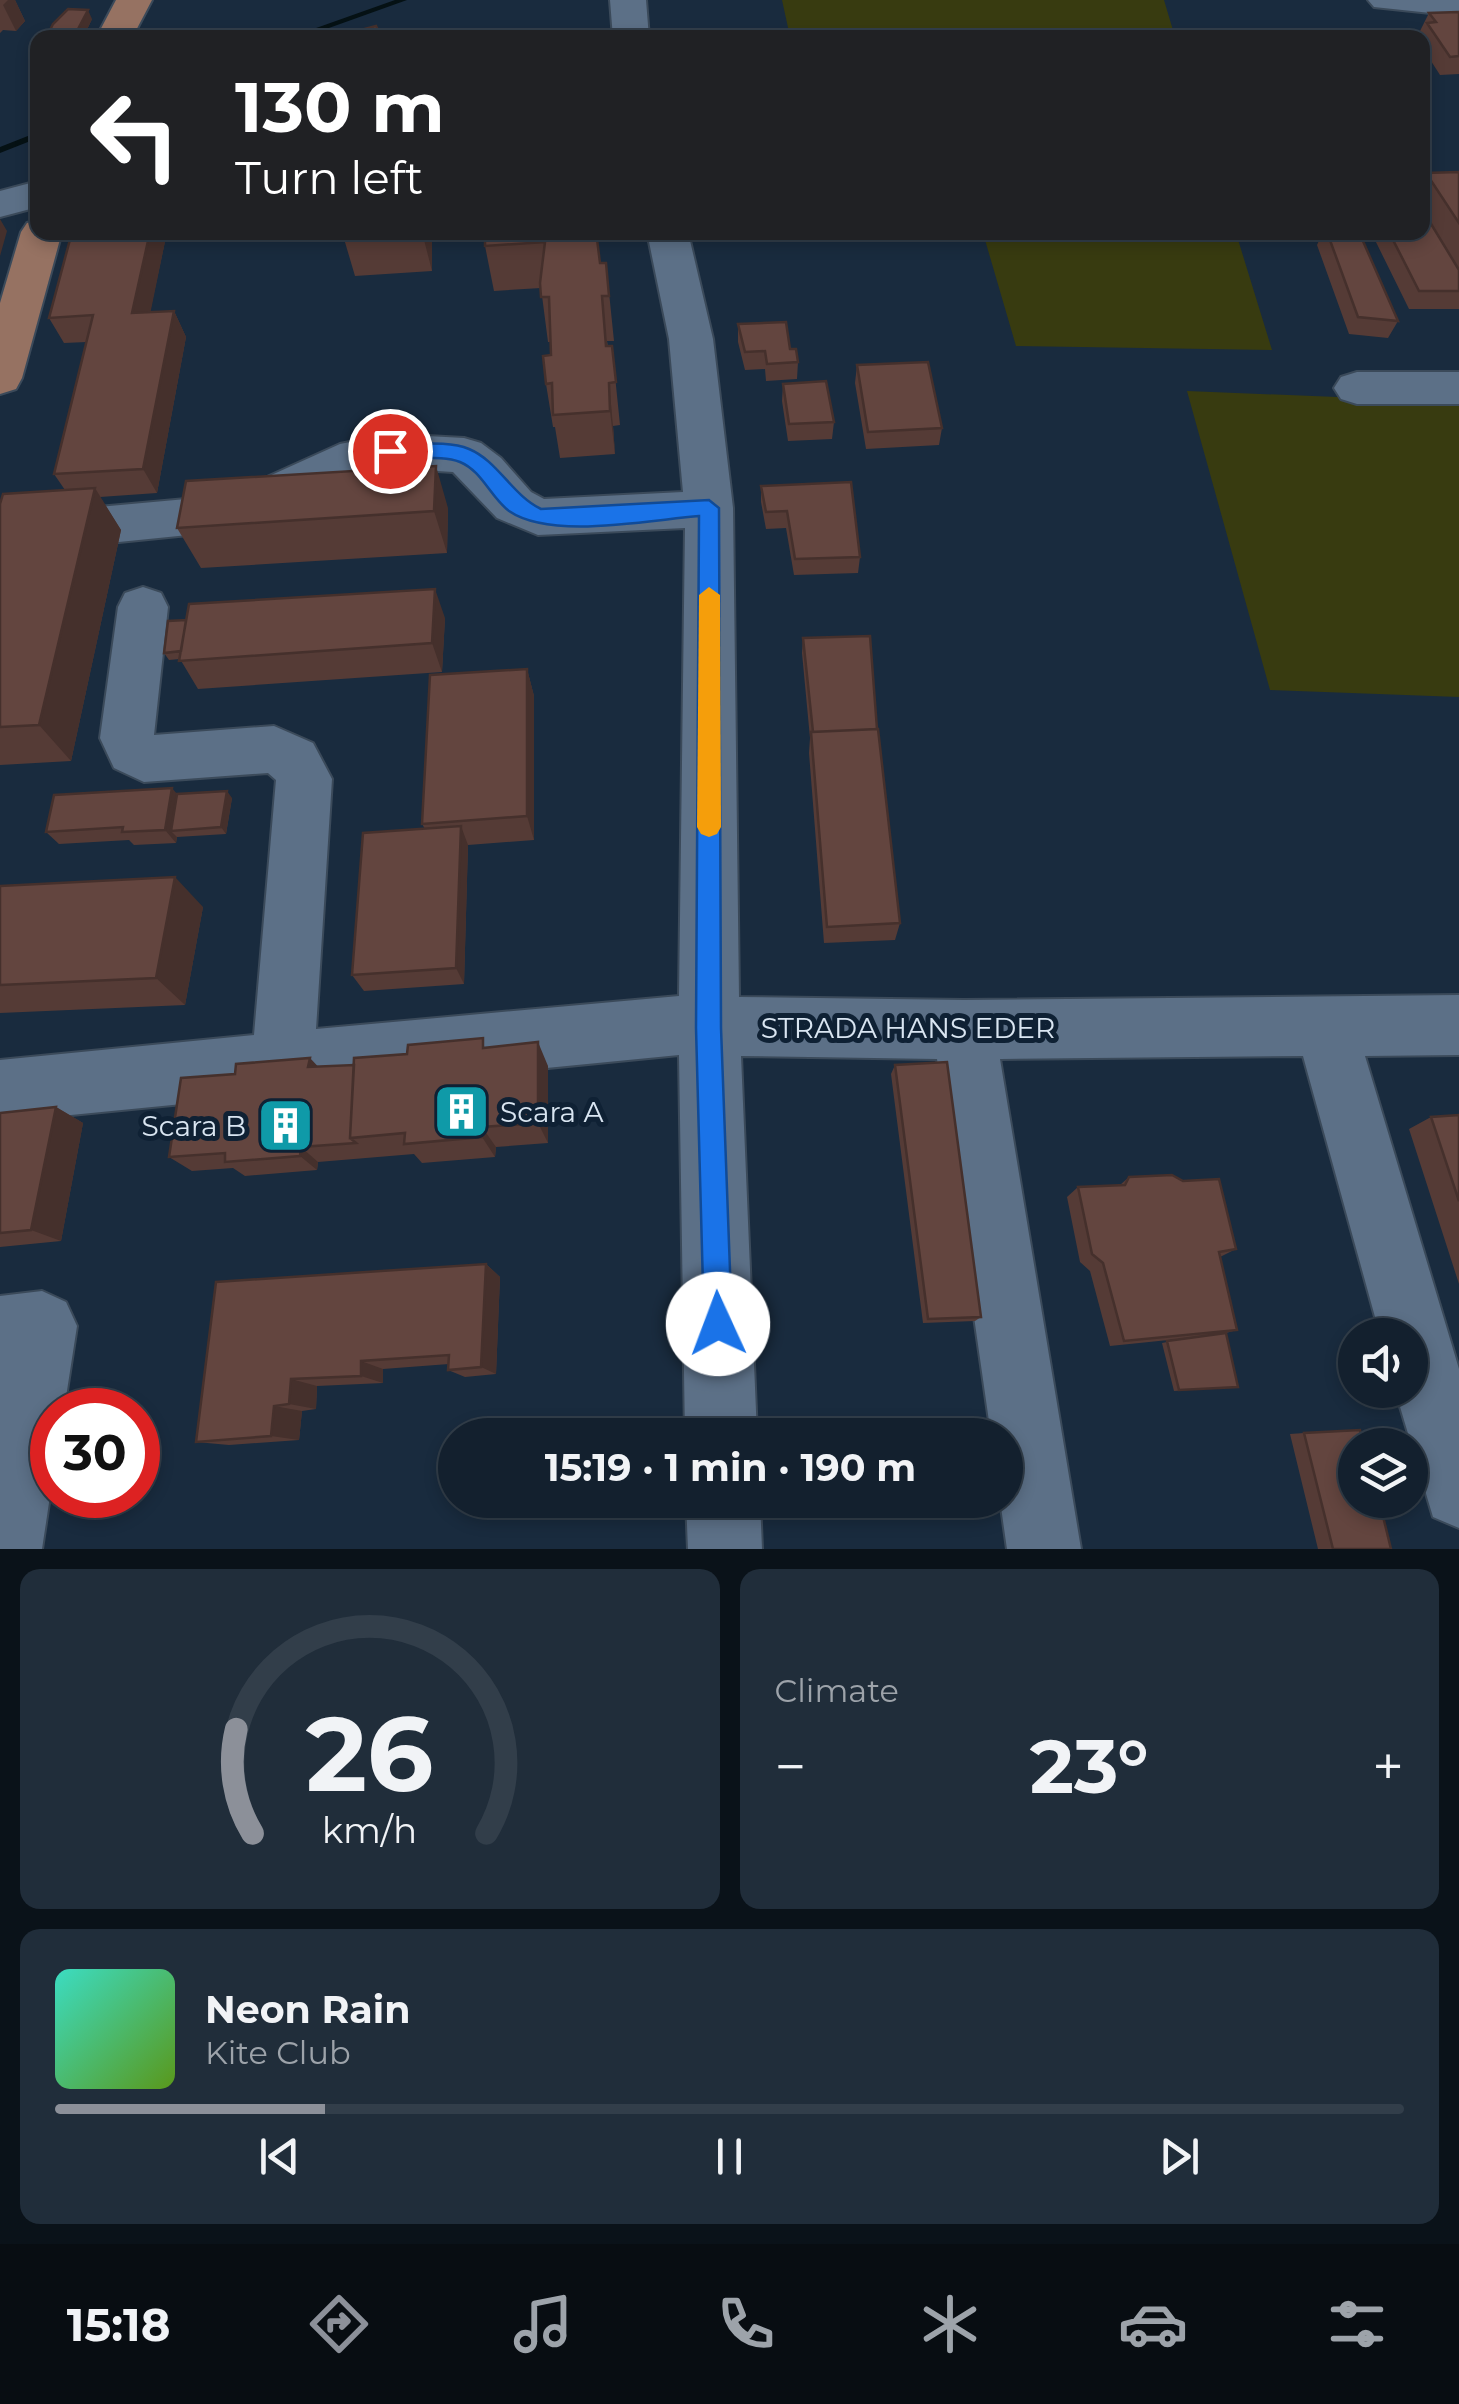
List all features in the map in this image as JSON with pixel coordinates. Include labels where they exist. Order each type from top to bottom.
[{"type":"main road","points":[[118,30],[134,0]]},
{"type":"main road","points":[[0,378],[40,240]]},
{"type":"street","points":[[628,0],[630,30]]},
{"type":"street","points":[[1386,0],[1459,5]]},
{"type":"street","points":[[0,204],[30,196]]},
{"type":"street","points":[[669,240],[691,339],[709,508],[709,1028],[720,1418]]},
{"type":"street","points":[[1357,388],[1459,388]]},
{"type":"street","points":[[0,535],[208,515],[271,496],[357,456],[390,451],[464,455],[484,470],[514,505],[538,516],[576,518],[709,508]]},
{"type":"street","points":[[143,607],[127,738],[133,752],[144,758],[274,749],[294,760],[304,779],[283,1062]]},
{"type":"street","name":"STRADA HANS EDER","points":[[0,1091],[653,1026],[964,1030],[1459,1025]]},
{"type":"street","points":[[1326,1028],[1459,1491]]},
{"type":"street","points":[[964,1030],[1044,1549]]},
{"type":"street","points":[[0,1331],[42,1326],[5,1549]]},
{"type":"street","points":[[724,1518],[725,1549]]},
{"type":"green space","points":[[782,0],[1164,0],[1173,30],[924,29],[789,30]]},
{"type":"green space","points":[[985,240],[1238,240],[1272,350],[1016,346]]},
{"type":"green space","points":[[1187,391],[1459,402],[1459,697],[1270,690]]},
{"type":"building","points":[[68,9],[88,10],[78,30],[50,30]]},
{"type":"building","points":[[1459,12],[1459,56],[1450,57],[1427,23],[1436,22],[1429,13]]},
{"type":"building","points":[[1459,172],[1459,223],[1430,179],[1430,173]]},
{"type":"building","points":[[1430,222],[1459,270],[1459,291],[1419,291],[1393,240],[1430,240]]},
{"type":"building","points":[[70,240],[148,240],[132,313],[174,311],[143,469],[54,474],[93,315],[49,318]]},
{"type":"building","points":[[485,240],[597,240],[600,263],[606,263],[609,296],[602,296],[606,346],[612,346],[616,382],[609,383],[610,411],[553,415],[552,383],[546,384],[543,356],[551,355],[549,297],[541,297],[540,283],[545,242],[485,246]]},
{"type":"building","points":[[1330,240],[1363,240],[1398,321],[1358,317]]},
{"type":"building","points":[[786,322],[790,349],[796,349],[798,362],[767,364],[765,351],[745,352],[738,324]]},
{"type":"building","points":[[928,362],[942,428],[868,432],[857,365]]},
{"type":"building","points":[[826,381],[834,422],[789,424],[783,384]]},
{"type":"building","points":[[436,466],[434,511],[177,528],[186,481]]},
{"type":"building","points":[[851,482],[860,557],[795,559],[787,511],[766,512],[761,486]]},
{"type":"building","points":[[95,488],[39,725],[0,727],[3,494]]},
{"type":"building","points":[[435,589],[432,643],[179,661],[189,604]]},
{"type":"building","points":[[186,620],[181,651],[164,653],[168,621]]},
{"type":"building","points":[[870,636],[877,729],[813,732],[803,638]]},
{"type":"building","points":[[527,669],[527,816],[422,824],[430,675]]},
{"type":"building","points":[[878,729],[900,923],[827,927],[811,732]]},
{"type":"building","points":[[172,788],[165,830],[122,832],[123,827],[46,832],[54,795]]},
{"type":"building","points":[[227,791],[221,827],[171,831],[177,794]]},
{"type":"building","points":[[461,826],[456,968],[352,975],[363,833]]},
{"type":"building","points":[[175,877],[156,978],[0,985],[0,886]]},
{"type":"building","name":"Scara A","points":[[483,1038],[483,1048],[538,1042],[538,1123],[482,1127],[482,1137],[404,1144],[405,1133],[350,1138],[354,1058],[407,1054],[408,1045]]},
{"type":"building","name":"Scara B","points":[[310,1058],[308,1067],[354,1065],[350,1138],[356,1143],[301,1147],[300,1156],[225,1162],[225,1153],[169,1157],[181,1078],[235,1074],[236,1064]]},
{"type":"building","points":[[947,1062],[981,1317],[928,1319],[895,1065]]},
{"type":"building","points":[[56,1107],[31,1230],[0,1233],[0,1113]]},
{"type":"building","points":[[1459,1115],[1459,1201],[1431,1117]]},
{"type":"building","points":[[1172,1175],[1183,1181],[1219,1179],[1236,1249],[1219,1252],[1237,1330],[1124,1341],[1103,1263],[1092,1254],[1078,1187],[1125,1185],[1129,1177]]},
{"type":"building","points":[[486,1264],[481,1367],[448,1370],[449,1355],[361,1361],[361,1376],[291,1379],[289,1404],[274,1406],[271,1436],[196,1442],[216,1282]]},
{"type":"building","points":[[1226,1333],[1238,1387],[1179,1390],[1167,1341]]},
{"type":"building","points":[[1338,1431],[1338,1518],[1383,1518],[1391,1549],[1333,1549],[1304,1433]]},
{"type":"waterway","points":[[315,30],[403,0]]},
{"type":"waterway","points":[[0,150],[30,138]]},
{"type":"slow traffic","points":[[709,595],[709,827]]},
{"type":"place","name":"Scara A","points":[[461,1112]]},
{"type":"place","name":"Scara B","points":[[285,1126]]},
{"type":"route","points":[[390,451],[464,455],[484,470],[514,505],[538,516],[576,518],[709,508],[709,1028],[718,1324]]}]
